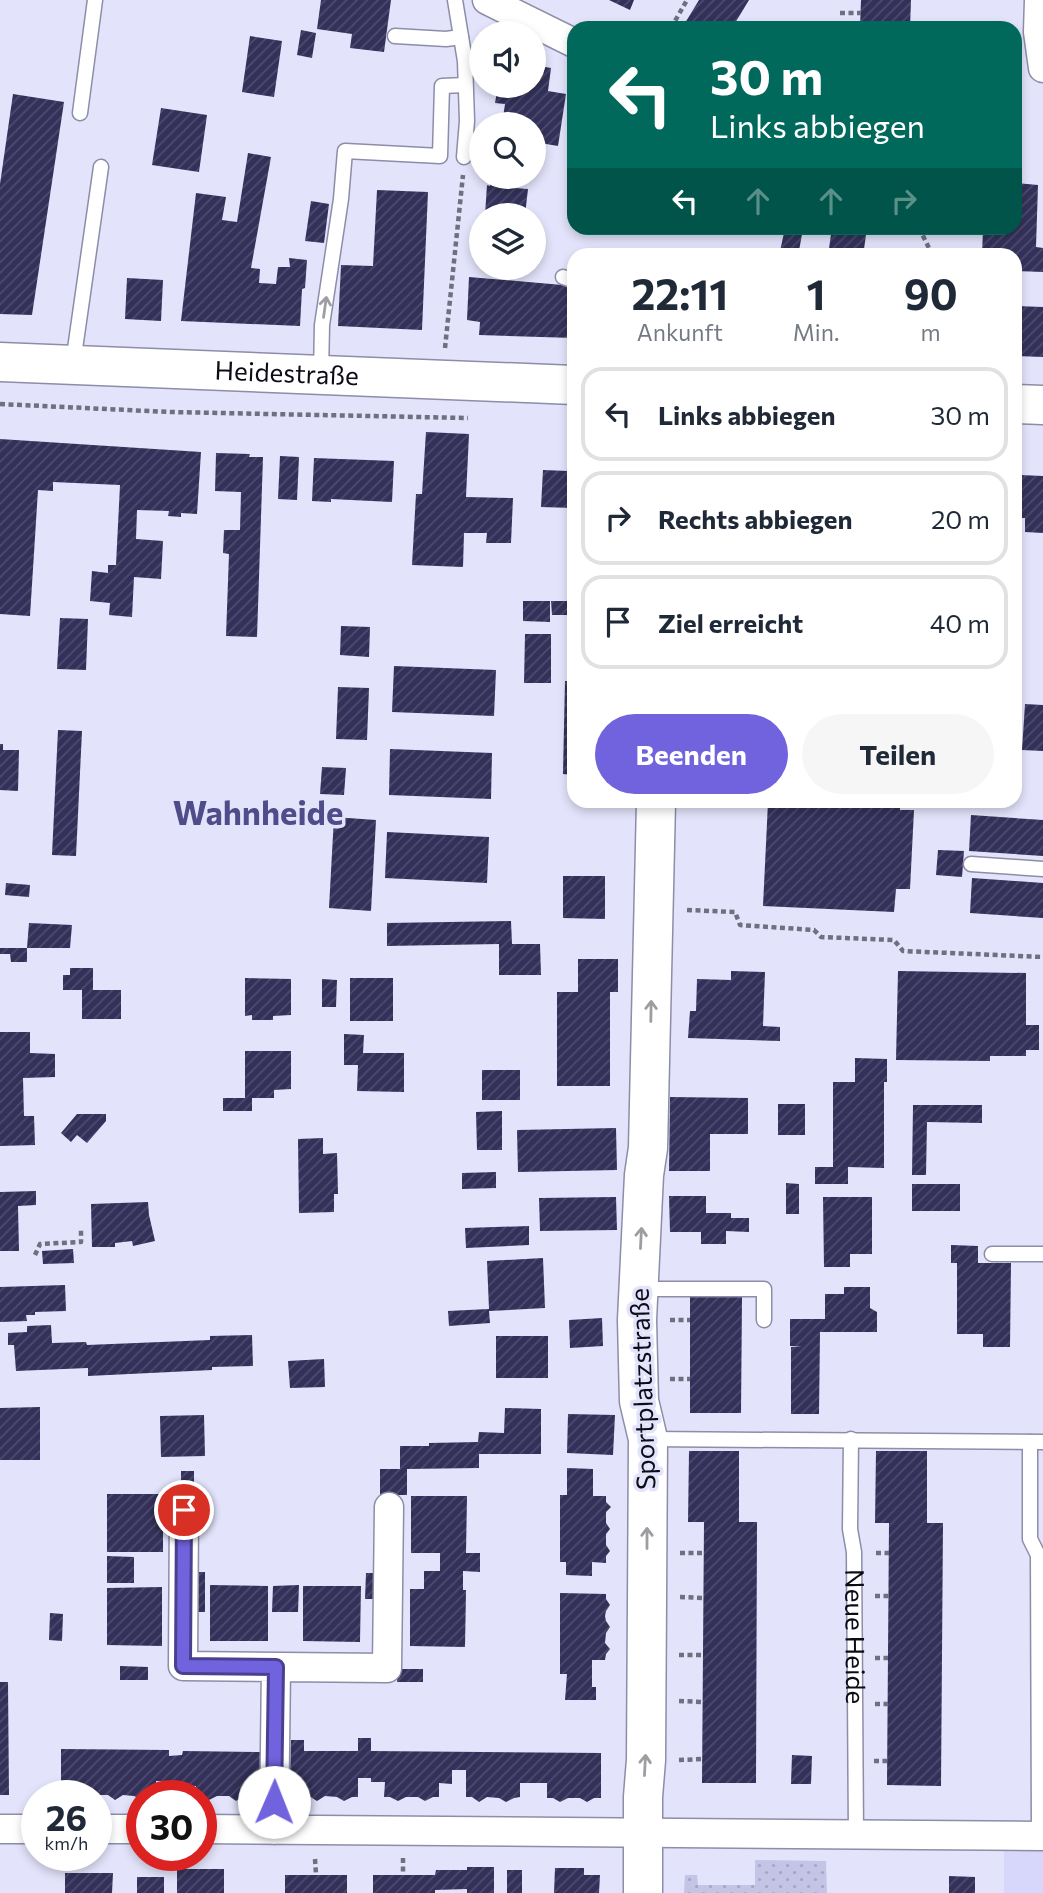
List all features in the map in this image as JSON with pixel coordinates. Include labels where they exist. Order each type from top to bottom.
[{"type":"main road","name":"Heidestraße","points":[[0,362],[567,385]]},
{"type":"main road","points":[[1022,404],[1043,405]]},
{"type":"main road","name":"Sportplatzstraße","points":[[643,1893],[648,1439],[639,1401],[637,1320],[648,1148],[656,808]]},
{"type":"street","points":[[487,0],[567,40]]},
{"type":"street","points":[[1039,0],[1038,32],[1043,68]]},
{"type":"street","points":[[184,1510],[183,1666],[387,1668],[389,1507]]},
{"type":"street","points":[[274,1830],[276,1667]]},
{"type":"street","points":[[0,1829],[21,1829]]},
{"type":"street","points":[[217,1829],[1041,1836]]},
{"type":"lane","points":[[80,113],[95,0]]},
{"type":"lane","points":[[455,0],[466,85],[464,157]]},
{"type":"lane","points":[[395,36],[446,39],[461,37]]},
{"type":"lane","points":[[321,375],[322,325],[341,199],[345,152],[440,156],[442,86],[466,85]]},
{"type":"lane","points":[[73,365],[101,167]]},
{"type":"lane","points":[[971,864],[1043,869]]},
{"type":"lane","points":[[992,1254],[1043,1254]]},
{"type":"lane","points":[[639,1289],[764,1289],[764,1320]]},
{"type":"lane","points":[[648,1439],[1037,1442],[1030,1539],[1038,1555],[1041,1836]]},
{"type":"lane","name":"Neue Heide","points":[[851,1439],[850,1529],[855,1563],[856,1835]]},
{"type":"path","points":[[675,21],[688,0],[696,4]]},
{"type":"path","points":[[840,13],[861,13]]},
{"type":"path","points":[[442,380],[464,157]]},
{"type":"path","points":[[0,404],[181,412],[474,418]]},
{"type":"path","points":[[652,909],[735,912],[740,926],[814,930],[821,937],[894,940],[903,951],[1043,957]]},
{"type":"path","points":[[35,1255],[40,1244],[81,1242],[81,1230]]},
{"type":"shaded area","points":[[1004,1849],[1043,1849],[1043,1893],[1004,1893]]},
{"type":"shaded area","points":[[755,1860],[826,1861],[827,1893],[684,1893],[685,1875],[697,1875],[698,1885],[755,1885]]},
{"type":"building","points":[[321,0],[391,0],[384,52],[350,48],[352,34],[317,29]]},
{"type":"building","points":[[609,0],[634,0],[630,10]]},
{"type":"building","points":[[699,0],[749,0],[736,21],[686,21]]},
{"type":"building","points":[[861,0],[911,0],[910,21],[860,21]]},
{"type":"building","points":[[301,30],[316,33],[312,58],[297,55]]},
{"type":"building","points":[[250,36],[282,41],[274,97],[242,92]]},
{"type":"building","points":[[546,67],[551,68],[548,91],[566,94],[558,146],[546,144],[546,112],[504,112],[505,104],[495,103],[496,98],[546,98]]},
{"type":"building","points":[[13,94],[64,102],[32,315],[0,314],[0,184]]},
{"type":"building","points":[[161,108],[207,115],[199,172],[152,165]]},
{"type":"building","points":[[248,153],[271,157],[251,268],[260,269],[259,283],[276,284],[278,267],[290,267],[289,258],[307,260],[300,326],[181,321],[196,193],[226,197],[222,220],[237,222]]},
{"type":"building","points":[[1022,184],[1038,185],[1036,247],[1043,248],[1043,272],[1022,271],[1022,248],[982,248],[983,235],[1022,235]]},
{"type":"building","points":[[487,189],[528,189],[526,203],[486,203]]},
{"type":"building","points":[[377,190],[428,192],[422,330],[338,326],[341,265],[373,266]]},
{"type":"building","points":[[311,201],[329,204],[324,243],[305,241]]},
{"type":"building","points":[[784,235],[802,235],[799,248],[781,248]]},
{"type":"building","points":[[831,235],[866,235],[864,248],[829,248]]},
{"type":"building","points":[[469,277],[469,280],[567,285],[567,338],[479,335],[480,322],[467,320]]},
{"type":"building","points":[[127,278],[163,280],[161,321],[125,319]]},
{"type":"building","points":[[1022,306],[1043,307],[1043,357],[1022,356]]},
{"type":"building","points":[[426,432],[469,434],[466,497],[513,498],[511,543],[486,543],[487,533],[464,533],[463,567],[412,565],[416,494],[422,494]]},
{"type":"building","points":[[0,439],[201,452],[197,514],[181,513],[181,517],[168,516],[169,511],[137,510],[136,539],[163,541],[161,579],[134,577],[132,617],[109,615],[110,603],[90,601],[92,571],[108,573],[108,565],[116,565],[120,485],[53,482],[53,491],[38,490],[30,616],[0,614]]},
{"type":"building","points":[[216,453],[263,457],[257,637],[226,636],[229,554],[223,553],[224,530],[240,530],[241,492],[215,491]]},
{"type":"building","points":[[280,456],[299,457],[297,500],[278,499]]},
{"type":"building","points":[[314,458],[394,461],[392,502],[331,499],[331,502],[312,501]]},
{"type":"building","points":[[543,470],[567,471],[567,508],[541,507]]},
{"type":"building","points":[[1022,475],[1043,476],[1043,533],[1025,532],[1025,518],[1022,518]]},
{"type":"building","points":[[523,601],[550,601],[550,622],[523,621]]},
{"type":"building","points":[[551,601],[567,601],[567,615],[552,615]]},
{"type":"building","points":[[60,618],[88,619],[86,670],[57,669]]},
{"type":"building","points":[[341,626],[370,627],[369,657],[340,655]]},
{"type":"building","points":[[525,634],[551,634],[551,683],[524,683]]},
{"type":"building","points":[[394,666],[496,670],[494,716],[392,712]]},
{"type":"building","points":[[565,681],[567,681],[567,774],[563,774]]},
{"type":"building","points":[[338,687],[369,688],[367,740],[336,739]]},
{"type":"building","points":[[1025,704],[1043,705],[1043,751],[1022,750]]},
{"type":"building","points":[[58,730],[82,731],[76,856],[52,855]]},
{"type":"building","points":[[0,744],[3,744],[3,750],[19,750],[18,791],[0,790]]},
{"type":"building","points":[[390,749],[492,753],[491,799],[389,795]]},
{"type":"building","points":[[322,767],[346,768],[344,795],[320,794]]},
{"type":"building","points":[[768,808],[914,810],[910,889],[896,889],[894,912],[763,906]]},
{"type":"building","points":[[971,815],[1043,820],[1043,856],[969,851]]},
{"type":"building","points":[[334,817],[376,820],[371,911],[329,908]]},
{"type":"building","points":[[387,832],[489,837],[487,883],[385,878]]},
{"type":"building","points":[[938,850],[964,851],[962,877],[936,875]]},
{"type":"building","points":[[563,876],[605,876],[605,919],[563,918]]},
{"type":"building","points":[[972,878],[1043,883],[1043,918],[970,913]]},
{"type":"building","points":[[6,883],[30,885],[29,897],[5,895]]},
{"type":"building","points":[[511,921],[512,944],[540,944],[541,975],[499,975],[499,944],[387,946],[387,923]]},
{"type":"building","points":[[29,923],[72,925],[70,948],[27,948]]},
{"type":"building","points":[[0,948],[27,948],[27,962],[11,962],[10,954],[0,954]]},
{"type":"building","points":[[578,959],[618,959],[618,992],[610,992],[610,1086],[557,1086],[557,992],[578,992]]},
{"type":"building","points":[[70,968],[93,968],[93,990],[121,990],[121,1019],[82,1019],[82,990],[63,990],[63,975],[70,975]]},
{"type":"building","points":[[731,971],[765,972],[763,1026],[780,1027],[780,1041],[688,1038],[690,1011],[696,1011],[697,979],[731,980]]},
{"type":"building","points":[[898,971],[1026,973],[1026,1025],[1039,1025],[1039,1050],[1026,1050],[1026,1056],[990,1056],[990,1061],[896,1060]]},
{"type":"building","points":[[245,978],[291,979],[291,1015],[273,1016],[273,1020],[252,1020],[252,1015],[245,1016]]},
{"type":"building","points":[[350,978],[393,978],[393,1021],[350,1021]]},
{"type":"building","points":[[322,979],[337,980],[336,1007],[322,1007]]},
{"type":"building","points":[[0,1032],[30,1032],[30,1053],[55,1054],[55,1077],[23,1078],[24,1116],[34,1116],[35,1145],[0,1146]]},
{"type":"building","points":[[344,1034],[364,1035],[363,1053],[404,1053],[404,1092],[357,1091],[358,1065],[344,1065]]},
{"type":"building","points":[[245,1051],[291,1051],[291,1089],[274,1090],[274,1098],[252,1098],[252,1111],[223,1111],[223,1098],[245,1098]]},
{"type":"building","points":[[855,1058],[887,1059],[887,1082],[884,1082],[884,1168],[848,1167],[848,1184],[815,1184],[815,1167],[833,1167],[833,1082],[855,1082]]},
{"type":"building","points":[[482,1070],[520,1070],[520,1100],[482,1100]]},
{"type":"building","points":[[670,1097],[748,1098],[748,1134],[710,1134],[710,1171],[669,1171]]},
{"type":"building","points":[[778,1104],[805,1104],[805,1135],[778,1135]]},
{"type":"building","points":[[913,1105],[982,1105],[982,1123],[927,1122],[926,1175],[912,1175]]},
{"type":"building","points":[[502,1111],[502,1150],[477,1150],[476,1112]]},
{"type":"building","points":[[77,1114],[106,1114],[106,1121],[87,1143],[77,1135],[71,1142],[61,1133]]},
{"type":"building","points":[[616,1128],[617,1170],[518,1172],[517,1130]]},
{"type":"building","points":[[323,1138],[323,1154],[337,1153],[338,1194],[334,1194],[334,1212],[299,1213],[298,1139]]},
{"type":"building","points":[[496,1172],[496,1188],[462,1189],[462,1173]]},
{"type":"building","points":[[786,1183],[799,1184],[799,1214],[786,1214]]},
{"type":"building","points":[[912,1184],[960,1184],[960,1211],[912,1211]]},
{"type":"building","points":[[36,1191],[36,1205],[18,1206],[19,1251],[0,1251],[0,1192]]},
{"type":"building","points":[[669,1196],[706,1196],[706,1213],[731,1213],[731,1218],[749,1218],[749,1232],[726,1231],[726,1244],[701,1244],[701,1232],[670,1232]]},
{"type":"building","points":[[616,1197],[617,1230],[540,1231],[539,1198]]},
{"type":"building","points":[[823,1197],[872,1197],[872,1254],[850,1254],[850,1267],[824,1267]]},
{"type":"building","points":[[148,1202],[155,1241],[133,1246],[132,1241],[115,1243],[115,1247],[92,1247],[91,1204]]},
{"type":"building","points":[[529,1226],[529,1245],[466,1248],[465,1228]]},
{"type":"building","points":[[951,1245],[978,1246],[978,1263],[1011,1263],[1010,1347],[983,1347],[983,1334],[957,1334],[957,1263],[951,1263]]},
{"type":"building","points":[[73,1249],[74,1263],[43,1264],[42,1251]]},
{"type":"building","points":[[543,1258],[545,1308],[489,1311],[490,1323],[449,1326],[448,1311],[489,1309],[487,1261]]},
{"type":"building","points":[[65,1285],[66,1311],[35,1312],[35,1315],[26,1315],[27,1321],[0,1322],[0,1287]]},
{"type":"building","points":[[844,1287],[870,1287],[870,1308],[877,1312],[877,1332],[820,1332],[819,1414],[791,1414],[791,1347],[802,1346],[790,1346],[790,1319],[825,1319],[825,1294],[844,1294]]},
{"type":"building","points":[[690,1297],[742,1297],[741,1413],[690,1413]]},
{"type":"building","points":[[602,1318],[603,1346],[570,1348],[569,1320]]},
{"type":"building","points":[[51,1325],[52,1343],[86,1342],[87,1345],[210,1340],[210,1336],[252,1335],[253,1366],[88,1376],[88,1368],[16,1371],[14,1345],[8,1345],[8,1333],[27,1332],[27,1326]]},
{"type":"building","points":[[496,1336],[548,1336],[548,1378],[496,1378]]},
{"type":"building","points":[[324,1359],[325,1387],[290,1388],[288,1361]]},
{"type":"building","points":[[40,1407],[40,1460],[0,1460],[0,1408]]},
{"type":"building","points":[[505,1408],[541,1409],[541,1454],[479,1454],[479,1468],[407,1469],[407,1495],[380,1495],[380,1469],[400,1469],[400,1446],[478,1442],[479,1432],[504,1433]]},
{"type":"building","points":[[568,1414],[615,1415],[613,1455],[567,1453]]},
{"type":"building","points":[[204,1415],[205,1456],[161,1457],[160,1416]]},
{"type":"building","points":[[689,1451],[739,1451],[739,1522],[757,1522],[756,1783],[702,1783],[704,1522],[688,1522]]},
{"type":"building","points":[[876,1451],[927,1451],[927,1523],[943,1523],[941,1786],[887,1785],[889,1523],[875,1523]]},
{"type":"building","points":[[567,1468],[593,1469],[593,1496],[606,1496],[606,1502],[611,1507],[606,1512],[606,1523],[610,1529],[606,1534],[606,1545],[610,1551],[606,1556],[606,1563],[592,1562],[592,1576],[566,1575],[566,1562],[560,1562],[560,1495],[567,1495]]},
{"type":"building","points":[[181,1471],[194,1471],[194,1497],[181,1497]]},
{"type":"building","points":[[107,1494],[163,1494],[163,1552],[107,1552]]},
{"type":"building","points":[[411,1496],[467,1496],[466,1553],[480,1553],[480,1572],[463,1571],[463,1590],[466,1590],[465,1647],[410,1646],[410,1589],[424,1589],[424,1571],[440,1571],[440,1553],[411,1553]]},
{"type":"building","points":[[107,1556],[134,1557],[134,1583],[107,1583]]},
{"type":"building","points":[[193,1572],[205,1572],[205,1612],[192,1612]]},
{"type":"building","points":[[366,1573],[379,1573],[379,1599],[365,1599]]},
{"type":"building","points":[[210,1585],[268,1586],[268,1641],[210,1641]]},
{"type":"building","points":[[299,1585],[298,1612],[272,1612],[273,1586]]},
{"type":"building","points":[[303,1586],[361,1586],[360,1642],[303,1641]]},
{"type":"building","points":[[162,1587],[162,1646],[107,1645],[107,1588]]},
{"type":"building","points":[[560,1593],[606,1594],[610,1605],[605,1616],[610,1627],[605,1643],[610,1649],[605,1660],[592,1660],[592,1687],[596,1687],[596,1700],[565,1700],[567,1674],[560,1674]]},
{"type":"building","points":[[50,1613],[63,1614],[62,1641],[49,1640]]},
{"type":"building","points":[[120,1666],[148,1667],[148,1680],[120,1680]]},
{"type":"building","points":[[398,1669],[423,1669],[423,1682],[397,1682]]},
{"type":"building","points":[[0,1682],[8,1682],[9,1795],[0,1795]]},
{"type":"building","points":[[358,1738],[371,1738],[371,1751],[601,1753],[601,1798],[587,1802],[580,1798],[568,1798],[560,1802],[547,1798],[547,1783],[520,1783],[520,1797],[506,1802],[487,1797],[479,1802],[472,1797],[466,1797],[466,1770],[452,1770],[452,1784],[439,1783],[439,1797],[425,1801],[418,1797],[406,1797],[398,1801],[384,1797],[385,1782],[358,1778],[358,1797],[344,1801],[325,1796],[317,1801],[304,1796],[304,1781],[290,1780],[291,1740],[304,1740],[304,1751],[358,1751]]},
{"type":"building","points":[[61,1749],[169,1750],[169,1756],[182,1755],[183,1751],[264,1752],[263,1783],[250,1783],[250,1796],[236,1801],[229,1796],[217,1796],[217,1780],[126,1780],[126,1795],[115,1800],[112,1798],[112,1780],[61,1780]]},
{"type":"building","points":[[792,1755],[812,1756],[811,1784],[791,1784]]},
{"type":"building","points":[[467,1867],[494,1867],[494,1893],[467,1893],[467,1889],[435,1890],[435,1893],[373,1893],[373,1875],[435,1875],[436,1870],[467,1870]]},
{"type":"building","points":[[555,1868],[584,1868],[584,1875],[600,1875],[599,1893],[554,1893]]},
{"type":"building","points":[[224,1869],[224,1893],[177,1893],[177,1871]]},
{"type":"building","points":[[507,1870],[522,1870],[522,1893],[507,1893]]},
{"type":"building","points":[[65,1873],[113,1873],[112,1893],[65,1893]]},
{"type":"building","points":[[285,1875],[347,1875],[347,1893],[285,1893]]},
{"type":"building","points":[[949,1876],[975,1877],[975,1893],[949,1893]]},
{"type":"building","points":[[137,1877],[164,1877],[164,1893],[137,1893]]},
{"type":"district","name":"Wahnheide","points":[[258,813]]},
{"type":"route","points":[[184,1510],[183,1666],[276,1667],[274,1802]]}]
